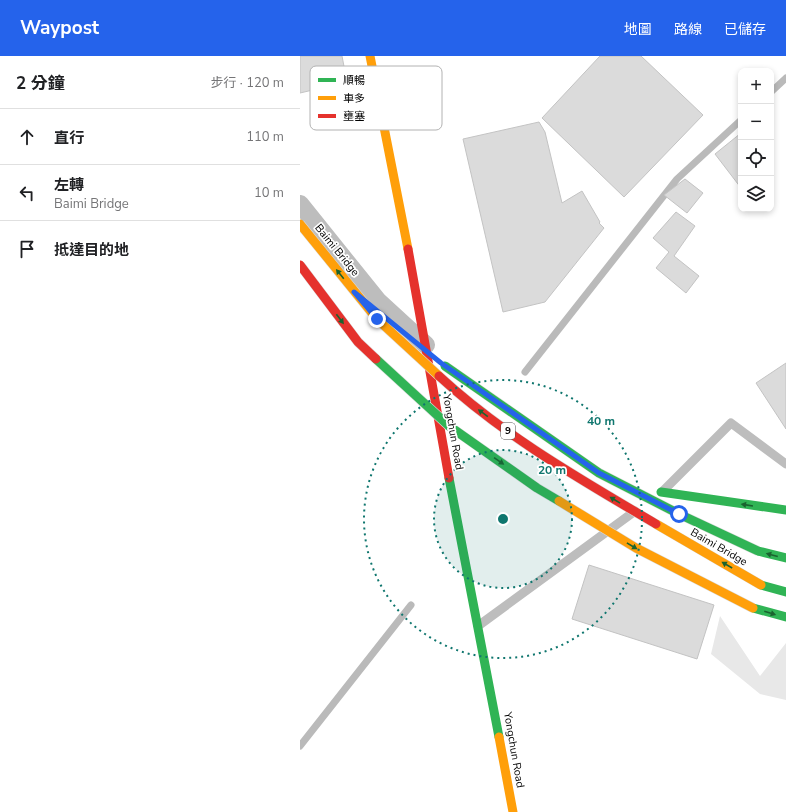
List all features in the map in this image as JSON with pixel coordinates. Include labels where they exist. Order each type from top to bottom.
[{"type":"main road","name":"Yongchun Road","points":[[370,56],[372,66]]},
{"type":"main road","name":"Yongchun Road","points":[[384,130],[426,345],[438,421],[513,812]]},
{"type":"main road","name":"Baimi Bridge","points":[[300,224],[377,319],[468,402],[549,461],[761,585],[786,592]]},
{"type":"main road","points":[[300,265],[358,342],[449,426],[537,488],[636,548],[753,608],[786,618]]},
{"type":"main road","points":[[354,292],[441,363],[599,473],[679,514],[758,551],[786,558]]},
{"type":"main road","points":[[661,492],[786,510]]},
{"type":"street","points":[[300,204],[378,301],[426,345]]},
{"type":"lane","points":[[478,626],[661,492],[731,423],[786,464]]},
{"type":"shaded area","points":[[720,616],[760,676],[786,643],[786,700],[760,694],[711,654]]},
{"type":"building","points":[[300,56],[342,56],[344,66],[310,66],[310,91],[300,93]]},
{"type":"building","points":[[600,56],[641,56],[703,115],[624,197],[542,118]]},
{"type":"building","points":[[539,122],[545,132],[562,203],[582,191],[600,222],[599,223],[604,228],[545,302],[503,312],[463,139]]},
{"type":"building","points":[[738,135],[738,184],[715,154]]},
{"type":"building","points":[[685,179],[703,193],[687,213],[664,195]]},
{"type":"building","points":[[676,212],[695,226],[674,256],[699,276],[686,293],[656,268],[669,252],[653,238]]},
{"type":"building","points":[[786,363],[786,429],[756,383]]},
{"type":"building","points":[[589,565],[714,605],[697,659],[572,619]]},
{"type":"waterway","points":[[774,89],[786,78]]},
{"type":"waterway","points":[[525,372],[677,179],[738,123]]},
{"type":"waterway","points":[[300,746],[411,605]]},
{"type":"traffic: fast","points":[[376,359],[449,426],[537,488],[559,501]]},
{"type":"traffic: fast","points":[[445,366],[599,473],[679,514],[758,551]]},
{"type":"traffic: fast","points":[[449,478],[499,737]]},
{"type":"traffic: fast","points":[[661,492],[786,510]]},
{"type":"traffic: fast","points":[[758,551],[786,558]]},
{"type":"traffic: fast","points":[[761,585],[786,592]]},
{"type":"traffic: fast","points":[[753,608],[786,617]]},
{"type":"traffic: slow","points":[[370,56],[372,66]]},
{"type":"traffic: slow","points":[[385,130],[408,249]]},
{"type":"traffic: slow","points":[[300,224],[377,319],[439,376]]},
{"type":"traffic: slow","points":[[559,501],[636,548],[753,608]]},
{"type":"traffic: slow","points":[[656,524],[761,585]]},
{"type":"traffic: slow","points":[[499,737],[513,812]]},
{"type":"traffic: jam","points":[[408,249],[449,478]]},
{"type":"traffic: jam","points":[[300,265],[358,342],[376,359]]},
{"type":"traffic: jam","points":[[439,376],[464,398],[543,456],[656,524]]},
{"type":"route","points":[[377,319],[354,292],[441,363],[599,473],[679,514]]}]
